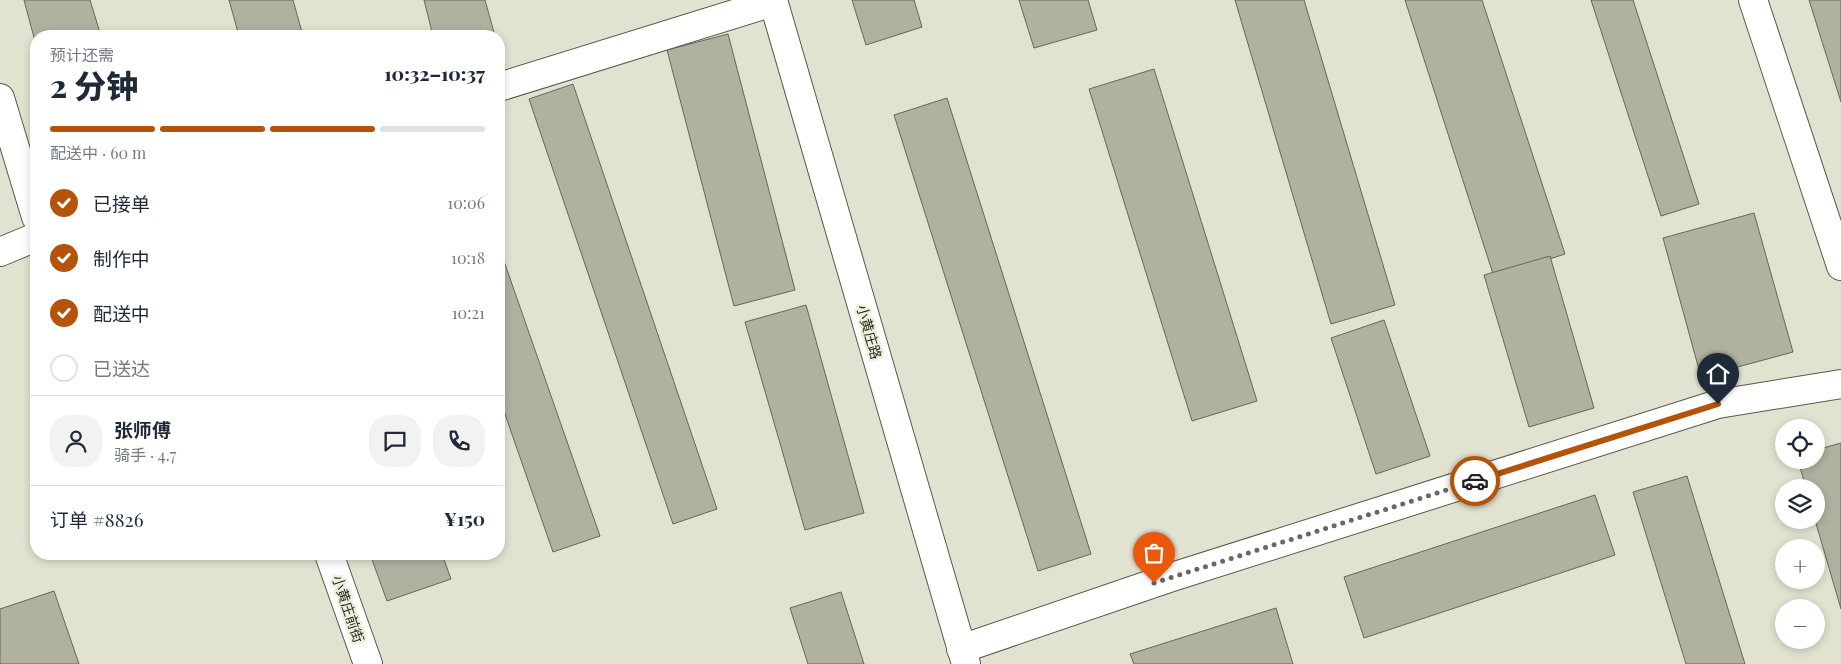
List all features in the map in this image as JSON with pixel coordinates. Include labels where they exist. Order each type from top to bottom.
[{"type":"street","points":[[1753,0],[1841,266]]},
{"type":"street","points":[[505,85],[773,1]]},
{"type":"street","name":"小黄庄路","points":[[773,1],[964,656]]},
{"type":"street","points":[[0,98],[30,196]]},
{"type":"street","points":[[0,252],[30,240]]},
{"type":"street","points":[[964,656],[1172,578],[1718,404],[1841,384]]},
{"type":"street","name":"小黄庄前街","points":[[331,560],[368,664]]},
{"type":"building","points":[[24,0],[90,0],[99,30],[32,30]]},
{"type":"building","points":[[229,0],[293,0],[301,30],[237,30]]},
{"type":"building","points":[[424,0],[485,0],[493,30],[432,30]]},
{"type":"building","points":[[852,0],[914,0],[922,27],[866,45]]},
{"type":"building","points":[[1019,0],[1088,0],[1097,30],[1034,48]]},
{"type":"building","points":[[1235,0],[1304,0],[1395,305],[1331,324]]},
{"type":"building","points":[[1405,0],[1482,0],[1565,254],[1494,277]]},
{"type":"building","points":[[1591,0],[1633,0],[1699,204],[1661,216]]},
{"type":"building","points":[[1809,0],[1841,0],[1841,102]]},
{"type":"building","points":[[728,34],[795,290],[734,306],[667,50]]},
{"type":"building","points":[[1154,69],[1257,401],[1192,421],[1089,89]]},
{"type":"building","points":[[573,84],[717,509],[673,524],[529,99]]},
{"type":"building","points":[[947,98],[1091,554],[1038,571],[894,115]]},
{"type":"building","points":[[1754,213],[1793,352],[1701,377],[1663,238]]},
{"type":"building","points":[[1550,256],[1594,408],[1529,427],[1484,275]]},
{"type":"building","points":[[505,264],[600,536],[553,552],[505,414]]},
{"type":"building","points":[[806,305],[864,513],[805,530],[745,322]]},
{"type":"building","points":[[1384,320],[1430,456],[1376,474],[1331,338]]},
{"type":"building","points":[[1841,443],[1841,609],[1825,554],[1825,539],[1821,539],[1818,529],[1825,529],[1825,479],[1803,479],[1801,469],[1825,469],[1825,447]]},
{"type":"building","points":[[1687,476],[1745,664],[1686,664],[1633,492]]},
{"type":"building","points":[[1595,495],[1615,555],[1364,638],[1344,577]]},
{"type":"building","points":[[372,560],[444,560],[451,579],[387,601]]},
{"type":"building","points":[[54,591],[79,664],[0,664],[0,609]]},
{"type":"building","points":[[841,592],[864,664],[808,664],[790,608]]},
{"type":"building","points":[[1276,608],[1293,664],[1134,664],[1130,654]]},
{"type":"way so far","points":[[1154,583],[1475,481]]},
{"type":"route","points":[[1475,481],[1718,404]]}]
